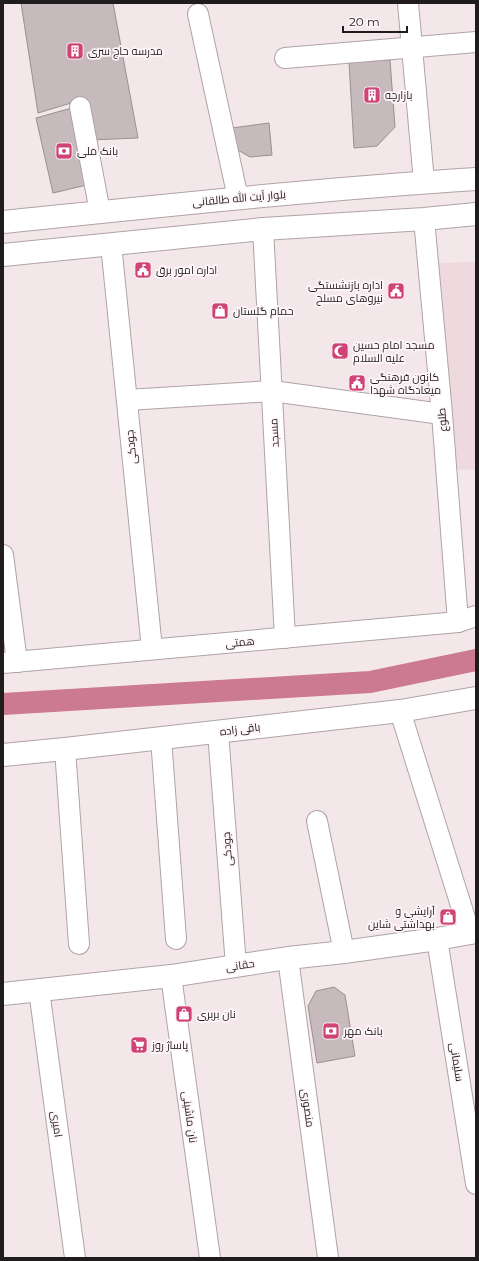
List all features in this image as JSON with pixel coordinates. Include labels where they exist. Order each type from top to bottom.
[{"type":"street","points":[[408,3],[424,182]]},
{"type":"street","points":[[198,14],[238,198]]},
{"type":"street","points":[[285,58],[476,42]]},
{"type":"street","points":[[80,107],[100,212]]},
{"type":"street","name":"بلوار آیت الله طالقانی","points":[[3,222],[238,198],[476,179]]},
{"type":"street","points":[[3,255],[263,229],[424,219],[476,214]]},
{"type":"street","name":"طلوع","points":[[424,219],[442,414],[467,619]]},
{"type":"street","name":"مسجد","points":[[263,229],[285,638]]},
{"type":"street","name":"جودکی","points":[[111,244],[152,649]]},
{"type":"street","points":[[127,400],[272,391],[442,414]]},
{"type":"street","points":[[3,555],[10,662]]},
{"type":"street","name":"همتی","points":[[10,662],[285,638],[467,619]]},
{"type":"street","name":"باقی زاده","points":[[3,755],[400,711],[476,698]]},
{"type":"street","points":[[400,711],[473,933]]},
{"type":"street","name":"جودکی","points":[[218,732],[236,966]]},
{"type":"street","points":[[162,738],[176,939]]},
{"type":"street","points":[[64,749],[79,944]]},
{"type":"street","points":[[317,821],[344,952]]},
{"type":"street","name":"حقانی","points":[[3,994],[171,976],[288,958],[344,952],[473,933]]},
{"type":"street","name":"سلیمانی","points":[[437,939],[476,1184]]},
{"type":"street","name":"منصوری","points":[[288,958],[328,1258]]},
{"type":"street","name":"نان ماشینی","points":[[171,976],[210,1258]]},
{"type":"street","name":"امیری","points":[[39,990],[76,1258]]},
{"type":"shaded area","points":[[476,262],[476,469],[455,470],[438,263]]},
{"type":"building","name":"مدرسه حاج سری","points":[[21,3],[113,3],[138,138],[89,140],[81,100],[38,113]]},
{"type":"building","name":"بازارچه","points":[[390,60],[395,127],[377,146],[354,148],[349,62]]},
{"type":"building","name":"بانک ملی","points":[[75,107],[91,184],[53,193],[36,118]]},
{"type":"building","points":[[269,123],[272,155],[250,157],[236,149],[232,128]]},
{"type":"building","name":"بانک مهر","points":[[334,987],[345,995],[355,1056],[317,1063],[308,1006],[316,991]]},
{"type":"waterway","points":[[3,704],[370,682],[476,660]]},
{"type":"place","name":"مدرسه حاج سری","points":[[75,51]]},
{"type":"place","name":"بازارچه","points":[[372,95]]},
{"type":"place","name":"بانک ملی","points":[[64,151]]},
{"type":"place","name":"اداره امور برق","points":[[143,270]]},
{"type":"place","name":"اداره بازنشستگی نیروهای مسلح","points":[[396,291]]},
{"type":"place","name":"حمام گلستان","points":[[220,311]]},
{"type":"place","name":"مسجد امام حسین علیه السلام","points":[[340,351]]},
{"type":"place","name":"کانون فرهنگی میعادگاه شهدا","points":[[357,383]]},
{"type":"place","name":"آرایشی و بهداشتی شاین","points":[[448,917]]},
{"type":"place","name":"نان بربری","points":[[184,1014]]},
{"type":"place","name":"بانک مهر","points":[[331,1031]]},
{"type":"place","name":"پاساژ روز","points":[[139,1045]]}]
